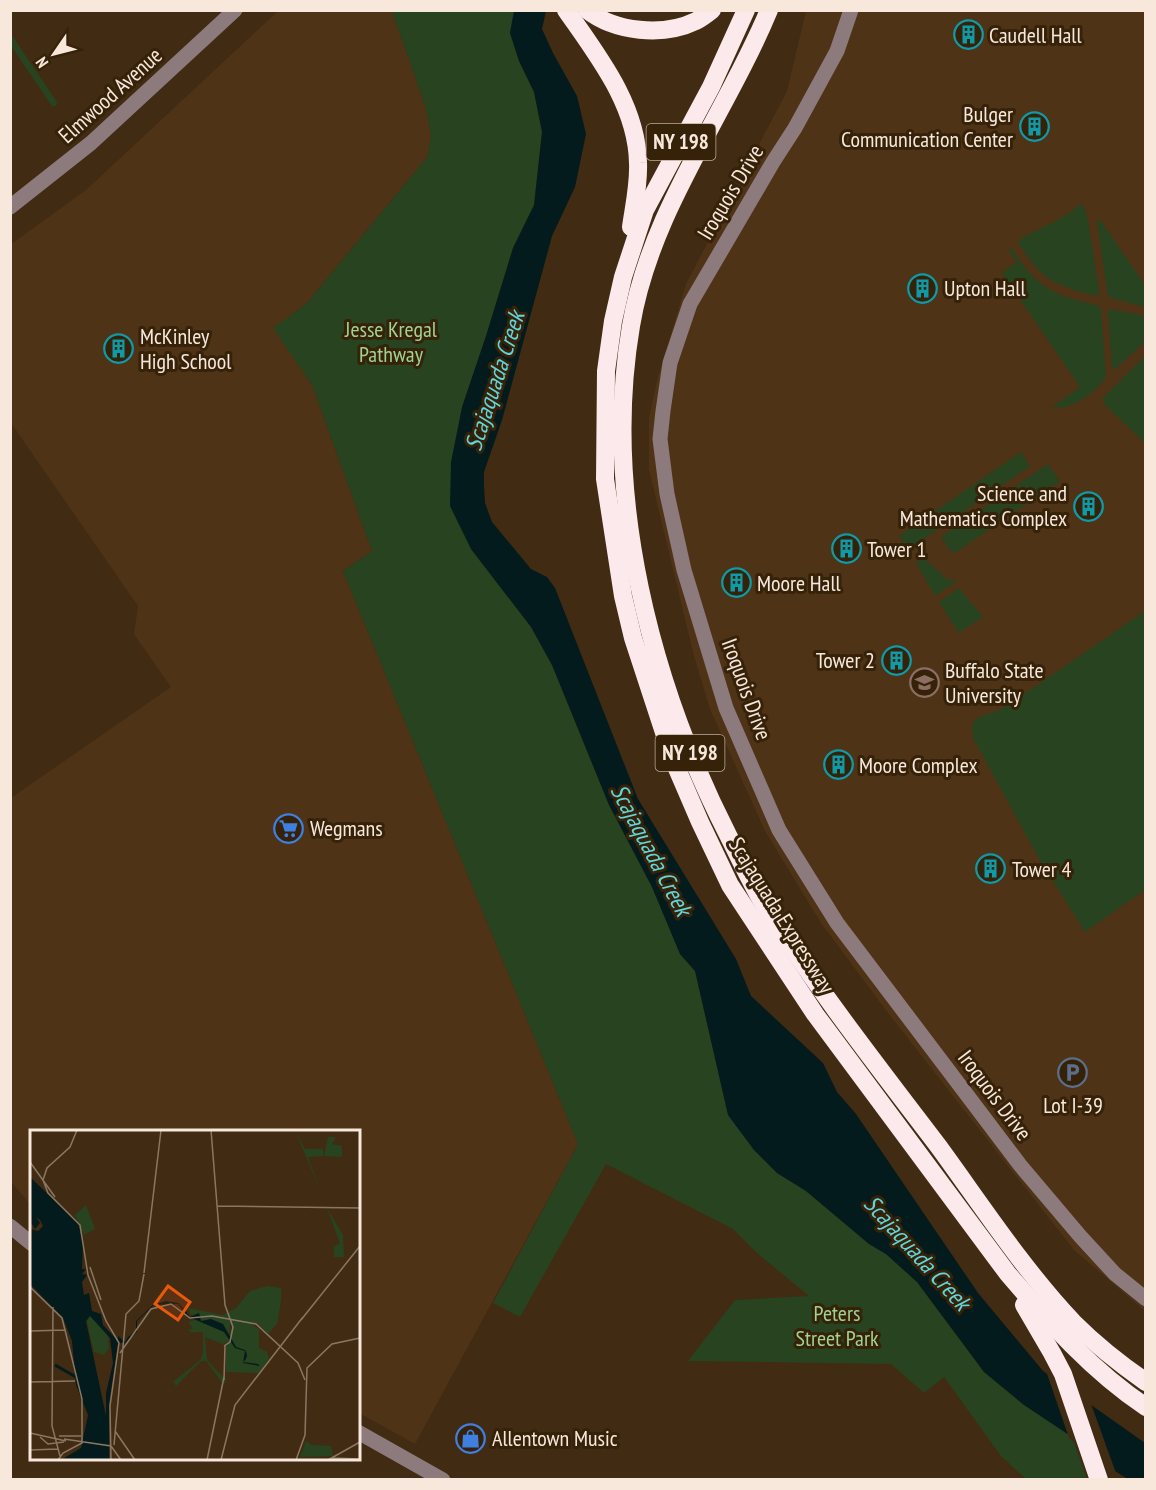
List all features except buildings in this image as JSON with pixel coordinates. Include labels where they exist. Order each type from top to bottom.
[{"type":"highway","points":[[574,12],[620,27],[659,29],[679,27],[696,21],[712,10]]},
{"type":"highway","name":"Scajaquada Expressway","points":[[746,10],[711,87],[645,210],[623,277],[614,321],[606,371],[605,479],[623,596],[633,638],[672,757],[700,822],[730,885],[766,941],[815,1014],[1008,1274],[1083,1357],[1117,1388],[1146,1407]]},
{"type":"highway","name":"Scajaquada Expressway","points":[[769,10],[752,51],[696,154],[659,231],[641,283],[631,324],[622,420],[626,496],[630,532],[654,642],[687,745],[708,797],[763,902],[824,993],[1026,1265],[1073,1322],[1122,1366],[1146,1382]]},
{"type":"highway","points":[[574,12],[620,94],[635,140],[638,163],[637,183],[623,277]]},
{"type":"highway","points":[[1008,1274],[1063,1374],[1097,1474]]},
{"type":"street","name":"Elmwood Avenue","points":[[10,207],[91,143],[235,10]]},
{"type":"street","name":"Iroquois Drive","points":[[851,10],[837,51],[795,128],[690,304],[670,363],[660,439],[667,494],[684,570],[726,708],[779,830],[837,923],[1020,1165],[1115,1274],[1146,1299]]},
{"type":"street","points":[[10,1227],[30,1242]]},
{"type":"street","points":[[360,1433],[442,1479]]},
{"type":"shaded area","points":[[278,11],[392,11],[426,108],[431,135],[428,156],[307,303],[274,328],[312,385],[372,551],[343,571],[578,1144],[415,1444],[360,1414],[360,1130],[30,1130],[30,1204],[11,1182],[11,798],[171,687],[134,634],[138,606],[11,423],[10,245],[86,190]]},
{"type":"shaded area","name":"Buffalo State University","points":[[806,11],[1145,11],[1145,1311],[1074,1250],[888,1013],[821,923],[765,831],[710,709],[694,656],[649,470],[649,417],[658,377],[686,284],[787,91]]},
{"type":"green space","name":"Jesse Kregal Pathway","points":[[392,11],[514,11],[510,33],[519,61],[534,92],[542,132],[534,205],[513,248],[462,407],[471,549],[531,627],[552,665],[609,805],[652,887],[680,954],[695,971],[728,1115],[754,1150],[777,1173],[806,1191],[869,1244],[886,1254],[917,1282],[984,1372],[1024,1405],[1072,1436],[1087,1479],[1026,1479],[1001,1456],[944,1377],[924,1393],[891,1364],[688,1361],[735,1300],[809,1296],[757,1253],[733,1229],[606,1164],[520,1317],[493,1303],[578,1144],[343,571],[372,551],[312,385],[273,328],[307,303],[428,156],[431,135],[426,108]]},
{"type":"green space","points":[[11,34],[57,102],[56,106],[52,106],[11,46]]},
{"type":"green space","points":[[1082,203],[1087,215],[1099,291],[1097,296],[1070,289],[1050,280],[1034,265],[1018,242],[1065,216]]},
{"type":"green space","points":[[1097,221],[1101,221],[1145,285],[1145,307],[1108,297]]},
{"type":"green space","points":[[1012,249],[1029,273],[1047,288],[1068,298],[1101,308],[1106,377],[1082,400],[1067,407],[1052,407],[1080,387],[1002,273],[1017,262],[1008,250]]},
{"type":"green space","points":[[1110,309],[1145,316],[1145,342],[1114,370],[1108,313]]},
{"type":"green space","points":[[1145,356],[1145,443],[1105,405],[1102,399]]},
{"type":"green space","points":[[1021,452],[1030,466],[912,547],[907,547],[899,536]]},
{"type":"green space","points":[[1048,464],[1060,481],[953,554],[941,537]]},
{"type":"green space","points":[[924,558],[949,581],[952,579],[956,582],[935,596],[916,563]]},
{"type":"green space","points":[[959,588],[983,617],[959,633],[939,602]]},
{"type":"green space","points":[[1145,611],[1145,890],[1085,932],[1038,857],[973,738],[972,726],[979,717],[1000,710]]},
{"type":"water","name":"Scajaquada Creek","points":[[514,11],[546,11],[542,29],[577,96],[586,134],[575,187],[552,236],[502,420],[484,472],[485,503],[492,522],[531,569],[547,577],[555,588],[638,799],[736,959],[751,996],[823,1063],[837,1092],[856,1114],[978,1293],[1043,1371],[1145,1443],[1145,1479],[1128,1479],[1103,1464],[1072,1437],[1024,1405],[984,1372],[917,1282],[886,1254],[869,1244],[806,1191],[777,1173],[754,1150],[728,1115],[695,971],[680,954],[652,887],[609,805],[552,665],[531,627],[471,549],[450,506],[451,462],[462,407],[513,248],[534,205],[542,132],[534,92],[519,61],[510,33]]},
{"type":"pier","points":[[1045,1368],[1090,1401],[1117,1476],[1101,1466],[1069,1438]]},
{"type":"place","name":"Caudell Hall","points":[[968,35]]},
{"type":"place","name":"Bulger Communication Center","points":[[1034,127]]},
{"type":"place","name":"Upton Hall","points":[[923,288]]},
{"type":"place","name":"McKinley High School","points":[[119,349]]},
{"type":"place","name":"Science and Mathematics Complex","points":[[1088,506]]},
{"type":"place","name":"Tower 1","points":[[846,549]]},
{"type":"place","name":"Moore Hall","points":[[736,583]]},
{"type":"place","name":"Tower 2","points":[[896,660]]},
{"type":"place","name":"Buffalo State University","points":[[924,683]]},
{"type":"place","name":"Moore Complex","points":[[838,765]]},
{"type":"place","name":"Wegmans","points":[[289,828]]},
{"type":"place","name":"Tower 4","points":[[991,869]]},
{"type":"place","name":"Lot I-39","points":[[1073,1073]]},
{"type":"place","name":"Allentown Music","points":[[471,1438]]},
{"type":"park label","name":"Peters Street Park","points":[[837,1326]]}]
